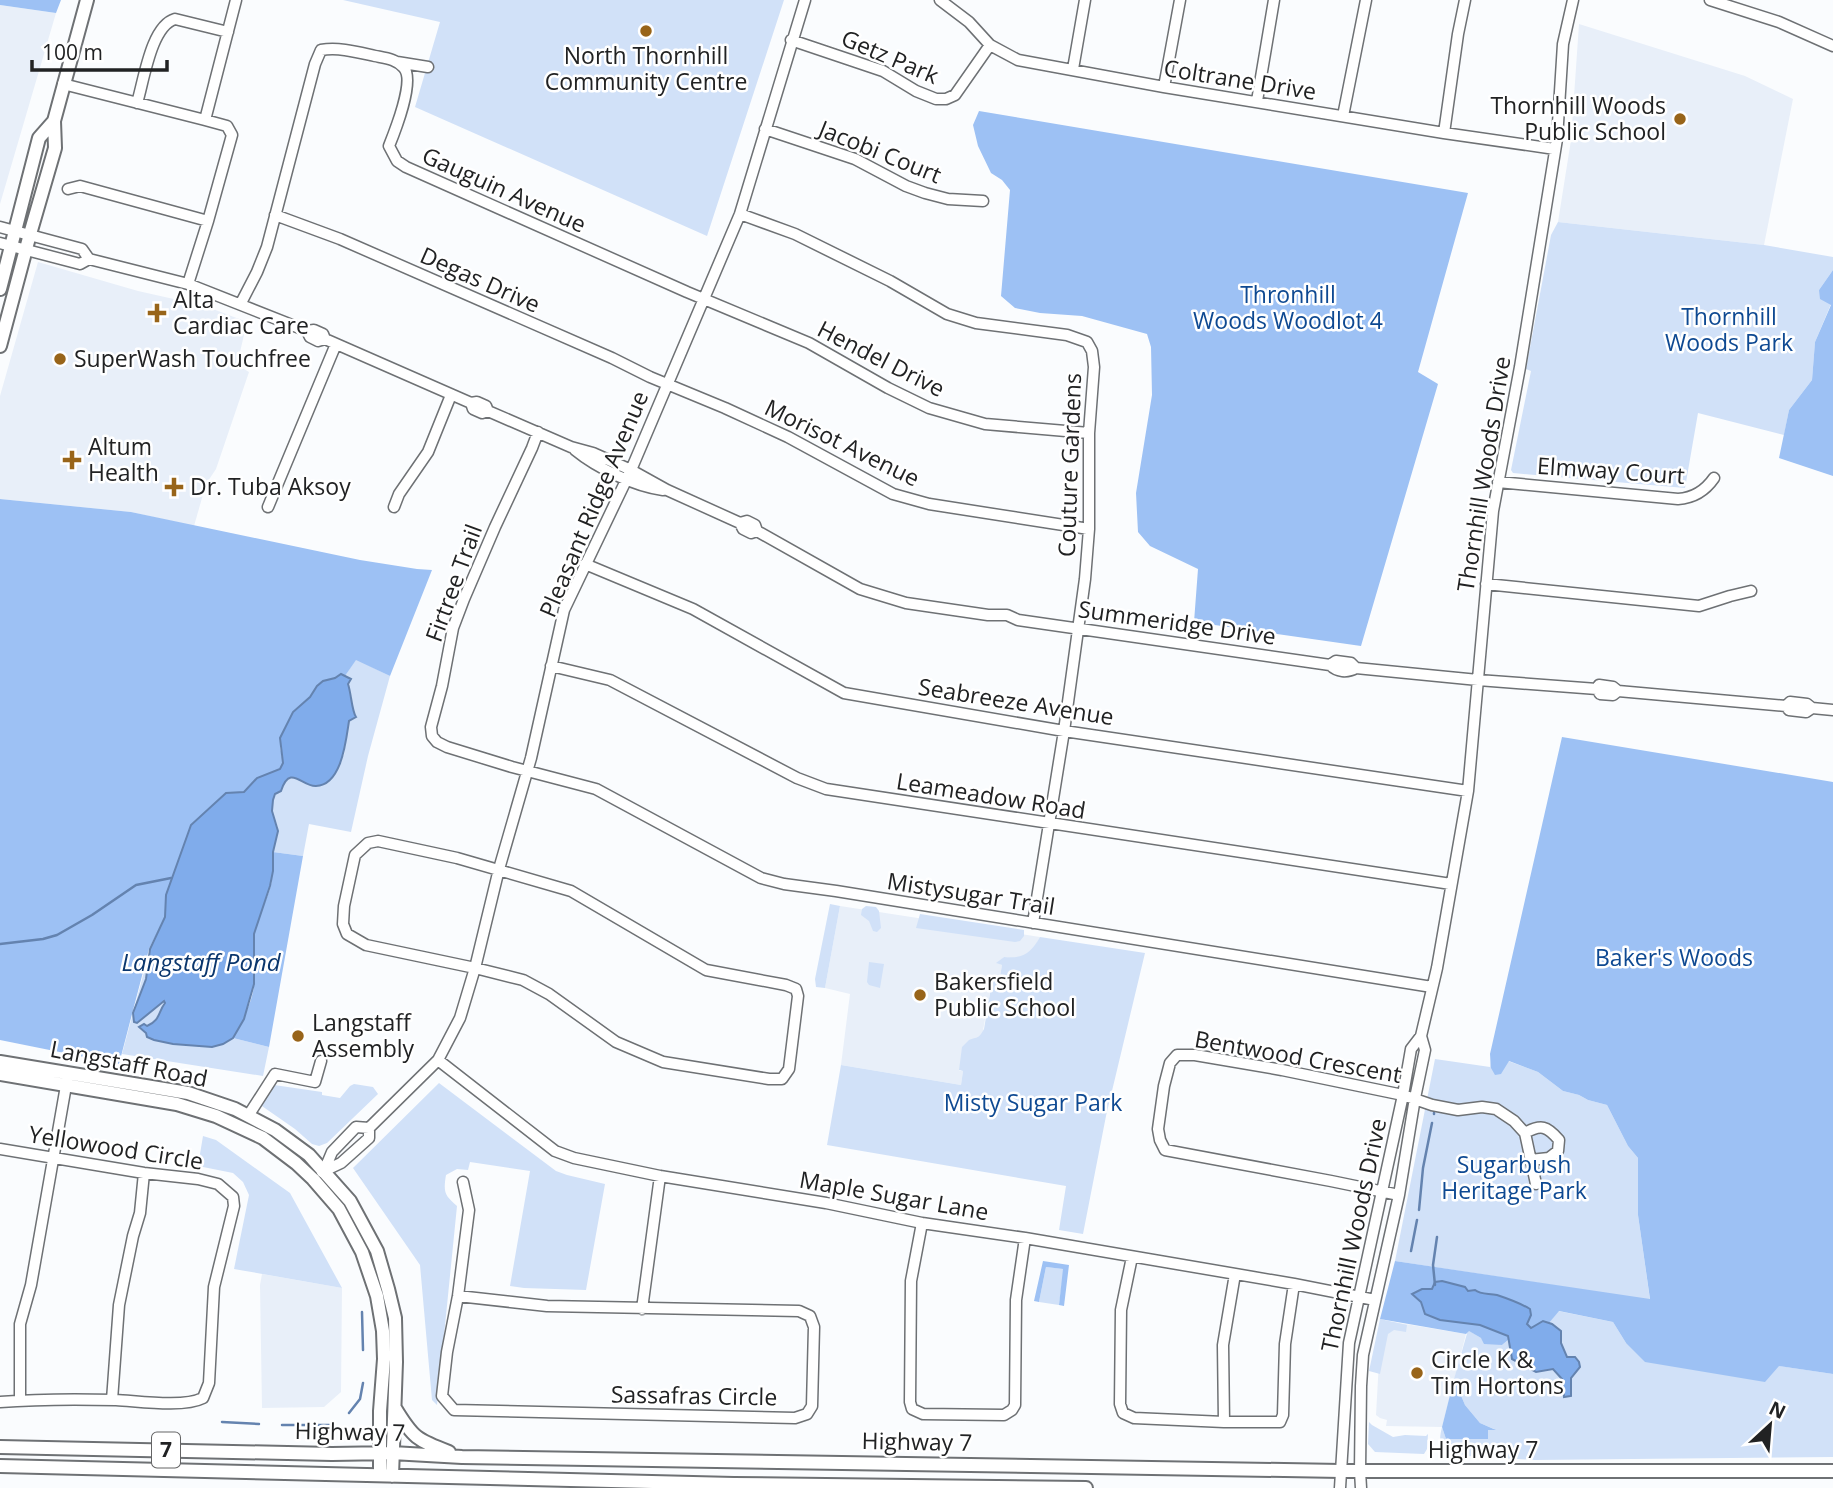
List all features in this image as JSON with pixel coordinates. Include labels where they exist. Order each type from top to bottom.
[{"type":"main road","points":[[0,346],[55,148],[54,121],[86,0]]},
{"type":"main road","points":[[0,289],[6,244],[15,231],[39,138],[54,121]]},
{"type":"main road","name":"Langstaff Road","points":[[0,1062],[177,1104],[216,1116],[263,1139],[318,1175],[350,1201],[377,1251],[395,1318],[395,1408],[386,1453]]},
{"type":"main road","name":"Langstaff Road","points":[[0,1074],[68,1078],[188,1093],[235,1109],[275,1130],[309,1154],[362,1252],[377,1296],[383,1331],[380,1411],[386,1453],[386,1476]]},
{"type":"main road","points":[[395,1408],[408,1429],[422,1442],[463,1457]]},
{"type":"main road","name":"Highway 7","points":[[0,1447],[1341,1471],[1833,1471]]},
{"type":"main road","name":"Highway 7","points":[[0,1466],[734,1484],[1086,1488]]},
{"type":"street","points":[[205,120],[236,0]]},
{"type":"street","name":"Pleasant Ridge Avenue","points":[[318,1175],[341,1163],[369,1138],[369,1128],[438,1059],[460,1018],[527,771],[564,610],[629,474],[740,214],[805,0]]},
{"type":"street","name":"Coltrane Drive","points":[[940,0],[969,22],[990,45],[1018,60],[1164,87],[1555,149]]},
{"type":"street","points":[[1073,69],[1085,0]]},
{"type":"street","points":[[1164,87],[1180,0]]},
{"type":"street","points":[[1256,101],[1274,0]]},
{"type":"street","points":[[1343,116],[1366,0]]},
{"type":"street","points":[[1444,133],[1465,0]]},
{"type":"street","name":"Thornhill Woods Drive","points":[[1340,1488],[1349,1343],[1411,1049],[1421,1036],[1432,987],[1468,791],[1498,482],[1520,368],[1555,149],[1563,44],[1573,0]]},
{"type":"street","points":[[1710,0],[1779,22],[1833,46]]},
{"type":"street","points":[[137,103],[155,38],[167,22],[175,19],[228,32]]},
{"type":"street","name":"Getz Park","points":[[792,40],[883,71],[916,91],[936,99],[955,95],[990,45]]},
{"type":"street","points":[[241,303],[267,247],[321,50],[331,48],[353,51],[428,67]]},
{"type":"street","name":"Gauguin Avenue","points":[[397,62],[408,74],[408,88],[389,146],[397,161],[705,299]]},
{"type":"street","points":[[63,84],[227,126],[232,132],[188,284]]},
{"type":"street","name":"Jacobi Court","points":[[765,129],[855,159],[925,193],[948,199],[983,201]]},
{"type":"street","points":[[68,189],[80,187],[208,221]]},
{"type":"street","name":"Couture Gardens","points":[[740,214],[794,234],[890,281],[947,314],[976,323],[1067,335],[1087,342],[1092,351],[1094,367],[1089,433],[1089,529],[1085,579],[1033,923]]},
{"type":"street","name":"Degas Drive","points":[[275,215],[340,239],[667,384]]},
{"type":"street","name":"Summeridge Drive","points":[[0,227],[82,249],[89,259],[188,284],[307,331],[314,330],[323,334],[325,339],[451,395],[486,406],[488,411],[571,447],[589,461],[629,474],[648,488],[667,491],[740,523],[747,521],[755,526],[757,531],[860,589],[906,603],[988,615],[1007,615],[1018,620],[1330,665],[1334,669],[1349,671],[1356,668],[1597,689],[1599,685],[1614,687],[1618,691],[1786,706],[1790,702],[1833,710]]},
{"type":"street","name":"Summeridge Drive","points":[[6,244],[80,264],[89,259]]},
{"type":"street","name":"Hendel Drive","points":[[705,299],[809,343],[929,408],[985,424],[1089,433]]},
{"type":"street","points":[[268,507],[336,344]]},
{"type":"street","name":"Morisot Avenue","points":[[667,384],[788,438],[893,494],[929,505],[1089,529]]},
{"type":"street","points":[[394,507],[399,494],[428,452],[451,395]]},
{"type":"street","name":"Firtree Trail","points":[[527,771],[447,747],[432,736],[431,727],[453,628],[538,432]]},
{"type":"street","name":"Elmway Court","points":[[1498,482],[1678,499],[1699,494],[1714,478]]},
{"type":"street","name":"Seabreeze Avenue","points":[[585,565],[693,609],[844,692],[1064,731],[1468,791]]},
{"type":"street","points":[[1486,584],[1699,606],[1751,592]]},
{"type":"street","name":"Leameadow Road","points":[[551,666],[610,680],[797,778],[826,789],[1451,884]]},
{"type":"street","name":"Mistysugar Trail","points":[[527,771],[596,789],[761,878],[784,884],[1432,987]]},
{"type":"street","points":[[378,841],[457,858],[571,891],[706,970],[796,989],[798,996],[789,1069],[782,1079],[769,1079],[663,1062],[616,1042],[549,994],[523,980],[475,968],[366,945],[347,934],[342,924],[355,855],[368,843],[378,841]]},
{"type":"street","name":"Thornhill Woods Drive","points":[[1361,1488],[1363,1355],[1399,1195],[1425,1050],[1421,1036]]},
{"type":"street","name":"Bentwood Crescent","points":[[1399,1195],[1165,1150],[1158,1129],[1170,1063],[1177,1055],[1195,1055],[1403,1095],[1458,1110],[1482,1107],[1496,1109],[1514,1121],[1525,1133]]},
{"type":"street","name":"Maple Sugar Lane","points":[[438,1059],[555,1150],[574,1158],[922,1223],[1025,1238],[1374,1300]]},
{"type":"street","points":[[248,1116],[275,1074],[315,1082],[321,1061]]},
{"type":"street","points":[[20,1400],[20,1324],[31,1285],[68,1078]]},
{"type":"street","points":[[1530,1160],[1549,1158],[1558,1151],[1559,1140],[1545,1127],[1535,1127],[1525,1133],[1530,1160],[1536,1184]]},
{"type":"street","name":"Pleasant Ridge Avenue","points":[[318,1175],[331,1152],[356,1128],[369,1128]]},
{"type":"street","name":"Yellowood Circle","points":[[0,1149],[144,1173],[198,1179],[218,1184],[233,1197],[234,1206],[214,1287],[209,1383],[203,1398],[188,1403],[112,1400],[0,1402]]},
{"type":"street","points":[[112,1400],[119,1305],[140,1213],[144,1173]]},
{"type":"street","points":[[642,1309],[660,1175]]},
{"type":"street","name":"Sassafras Circle","points":[[458,1296],[547,1306],[799,1311],[810,1316],[814,1327],[812,1406],[807,1414],[795,1418],[454,1410],[443,1396],[447,1352],[458,1296],[469,1210],[463,1182]]},
{"type":"street","points":[[922,1223],[911,1281],[910,1402],[912,1409],[923,1414],[1004,1415],[1015,1405],[1016,1300],[1025,1238]]},
{"type":"street","points":[[1132,1257],[1121,1310],[1120,1404],[1123,1413],[1134,1418],[1280,1422],[1283,1415],[1285,1344],[1294,1284]]},
{"type":"street","points":[[1224,1422],[1223,1345],[1235,1274]]},
{"type":"shaded area","points":[[0,5],[56,13],[0,204]]},
{"type":"shaded area","name":"Thornhill Woods Public School","points":[[1579,24],[1745,76],[1793,99],[1764,245],[1558,222],[1571,140]]},
{"type":"shaded area","points":[[38,262],[138,291],[205,306],[247,322],[237,365],[249,372],[216,469],[206,484],[194,526],[131,512],[0,499],[0,396]]},
{"type":"shaded area","name":"Bakersfield Public School","points":[[840,906],[1040,937],[1026,956],[1004,957],[997,963],[1002,965],[999,982],[992,981],[980,1047],[959,1071],[963,1071],[961,1085],[841,1065],[850,994],[825,988]]},
{"type":"shaded area","points":[[262,1274],[342,1288],[341,1392],[324,1407],[262,1408]]},
{"type":"shaded area","points":[[1387,1321],[1466,1334],[1442,1427],[1386,1426],[1387,1420],[1376,1415],[1379,1361]]},
{"type":"green space","points":[[0,0],[61,0],[56,13],[0,5]]},
{"type":"green space","points":[[343,0],[784,0],[707,236],[415,107],[440,22]]},
{"type":"green space","name":"Thronhill Woods Woodlot 4","points":[[979,111],[1468,193],[1418,372],[1438,384],[1361,646],[1194,622],[1198,569],[1150,546],[1138,532],[1136,493],[1152,395],[1151,347],[1147,334],[1082,316],[1015,308],[1001,296],[1010,190],[1002,180],[991,173],[978,146],[973,125]]},
{"type":"green space","name":"Thornhill Woods Park","points":[[1558,222],[1764,245],[1833,257],[1833,270],[1819,290],[1831,304],[1815,342],[1812,380],[1789,410],[1784,435],[1698,413],[1685,488],[1513,473],[1511,470],[1531,371],[1526,369],[1551,235]]},
{"type":"green space","points":[[1833,270],[1833,476],[1779,458],[1789,410],[1812,380],[1815,342],[1831,305],[1820,299],[1819,290]]},
{"type":"green space","points":[[0,499],[131,512],[360,560],[432,570],[390,676],[356,660],[345,676],[323,681],[317,686],[310,697],[293,712],[280,746],[283,763],[280,769],[257,778],[179,861],[166,895],[165,917],[149,949],[119,1064],[0,1040]]},
{"type":"green space","points":[[356,659],[390,676],[351,832],[309,824],[303,856],[273,852],[278,830],[272,808],[280,788],[293,777],[311,785],[344,755],[349,721],[353,713],[348,684],[351,679],[345,676]]},
{"type":"green space","name":"Baker's Woods","points":[[1562,737],[1833,782],[1833,1374],[1779,1366],[1765,1382],[1645,1362],[1626,1343],[1613,1322],[1559,1311],[1549,1323],[1532,1329],[1527,1324],[1531,1315],[1475,1290],[1468,1291],[1465,1287],[1436,1282],[1432,1288],[1413,1294],[1440,1320],[1480,1325],[1508,1336],[1508,1340],[1502,1345],[1484,1344],[1481,1338],[1469,1331],[1466,1334],[1380,1319],[1395,1261],[1650,1299],[1638,1215],[1638,1158],[1628,1146],[1607,1105],[1563,1091],[1538,1072],[1509,1061],[1501,1074],[1495,1075],[1491,1068],[1490,1054]]},
{"type":"green space","points":[[273,852],[303,856],[269,1047],[233,1038],[254,989],[253,937],[271,885]]},
{"type":"green space","points":[[830,904],[840,906],[825,988],[816,987],[815,979]]},
{"type":"green space","points":[[866,906],[876,907],[879,911],[881,928],[877,932],[873,931],[869,921],[861,915]]},
{"type":"green space","points":[[920,914],[1024,930],[1024,936],[1015,942],[916,928]]},
{"type":"green space","name":"Misty Sugar Park","points":[[1040,937],[1145,953],[1106,1116],[1083,1234],[1059,1230],[1066,1186],[827,1145],[841,1065],[961,1085],[963,1071],[959,1070],[962,1047],[969,1040],[980,1036],[984,1029],[992,981],[999,982],[1002,965],[996,963],[1004,957],[1026,954]]},
{"type":"green space","points":[[150,949],[146,980],[158,1005],[164,1000],[165,1003],[151,1025],[140,1028],[147,1033],[223,1044],[233,1038],[269,1047],[263,1076],[122,1054]]},
{"type":"green space","points":[[869,962],[884,964],[880,988],[867,982]]},
{"type":"green space","name":"Sugarbush Heritage Park","points":[[1490,1054],[1491,1068],[1508,1061],[1538,1072],[1563,1091],[1607,1105],[1628,1146],[1638,1158],[1638,1215],[1650,1300],[1395,1261],[1435,1059],[1490,1067]]},
{"type":"green space","points":[[439,1083],[556,1171],[605,1184],[586,1290],[524,1288],[510,1286],[530,1171],[470,1162],[468,1170],[457,1169],[446,1175],[446,1193],[457,1206],[437,1405],[432,1400],[420,1265],[353,1168]]},
{"type":"green space","points":[[354,1084],[373,1087],[378,1094],[327,1143],[319,1146],[312,1144],[259,1104],[274,1085],[322,1092],[322,1095],[340,1098]]},
{"type":"green space","points":[[203,1136],[216,1140],[290,1193],[342,1288],[234,1269],[249,1195],[243,1182],[233,1173],[198,1166]]},
{"type":"green space","points":[[1043,1261],[1069,1265],[1064,1306],[1059,1305],[1063,1269],[1046,1267],[1039,1302],[1034,1301]]},
{"type":"green space","points":[[1046,1267],[1064,1269],[1059,1305],[1039,1302]]},
{"type":"green space","points":[[1558,1311],[1613,1322],[1626,1343],[1833,1374],[1833,1457],[1535,1460],[1451,1455],[1453,1459],[1441,1445],[1442,1427],[1446,1439],[1487,1439],[1488,1430],[1494,1429],[1480,1423],[1465,1405],[1454,1379],[1468,1330],[1502,1345],[1508,1340],[1508,1354],[1512,1359],[1567,1357],[1561,1343],[1561,1331],[1549,1323]]},
{"type":"green space","points":[[1380,1319],[1407,1325],[1406,1332],[1394,1330],[1388,1334],[1380,1374],[1369,1371]]},
{"type":"green space","points":[[1454,1379],[1465,1405],[1480,1423],[1496,1430],[1488,1430],[1488,1439],[1446,1439],[1442,1427]]},
{"type":"green space","points":[[1369,1422],[1393,1437],[1428,1434],[1427,1449],[1424,1454],[1375,1452],[1368,1444]]},
{"type":"water","name":"Langstaff Pond","points":[[341,674],[351,679],[348,684],[356,717],[349,721],[337,770],[325,784],[316,786],[292,777],[281,791],[275,794],[273,800],[272,811],[278,831],[273,852],[273,871],[254,934],[254,984],[244,1019],[233,1038],[212,1047],[173,1044],[147,1037],[139,1027],[154,1022],[164,1001],[137,1023],[134,1022],[133,1013],[146,979],[150,949],[165,917],[166,895],[191,825],[226,793],[244,792],[257,778],[280,769],[283,763],[280,738],[293,712],[323,681]]},
{"type":"water","points":[[1442,1281],[1465,1287],[1468,1291],[1475,1290],[1514,1301],[1530,1309],[1531,1315],[1527,1324],[1531,1328],[1543,1321],[1561,1331],[1561,1343],[1567,1357],[1575,1357],[1580,1367],[1571,1378],[1571,1396],[1564,1397],[1562,1379],[1553,1369],[1536,1372],[1512,1359],[1508,1336],[1480,1325],[1440,1320],[1425,1314],[1421,1302],[1412,1294],[1422,1289],[1432,1289],[1435,1282]]},
{"type":"waterway","points":[[0,944],[57,935],[136,885],[171,878]]},
{"type":"waterway","points":[[1419,1210],[1423,1168],[1432,1123]]},
{"type":"waterway","points":[[1411,1251],[1417,1220]]},
{"type":"waterway","points":[[1435,1285],[1433,1265],[1437,1237]]},
{"type":"waterway","points":[[362,1312],[363,1350]]},
{"type":"waterway","points":[[349,1413],[360,1399],[363,1383]]},
{"type":"waterway","points":[[222,1422],[259,1424]]},
{"type":"waterway","points":[[282,1425],[330,1425]]},
{"type":"place","name":"North Thornhill Community Centre","points":[[646,31]]},
{"type":"place","name":"Thornhill Woods Public School","points":[[1680,119]]},
{"type":"place","name":"Alta Cardiac Care","points":[[157,313]]},
{"type":"place","name":"SuperWash Touchfree","points":[[60,359]]},
{"type":"place","name":"Altum Health","points":[[72,460]]},
{"type":"place","name":"Dr. Tuba Aksoy","points":[[174,487]]},
{"type":"place","name":"Bakersfield Public School","points":[[920,995]]},
{"type":"place","name":"Langstaff Assembly","points":[[298,1036]]},
{"type":"place","name":"Circle K & Tim Hortons","points":[[1417,1373]]}]
